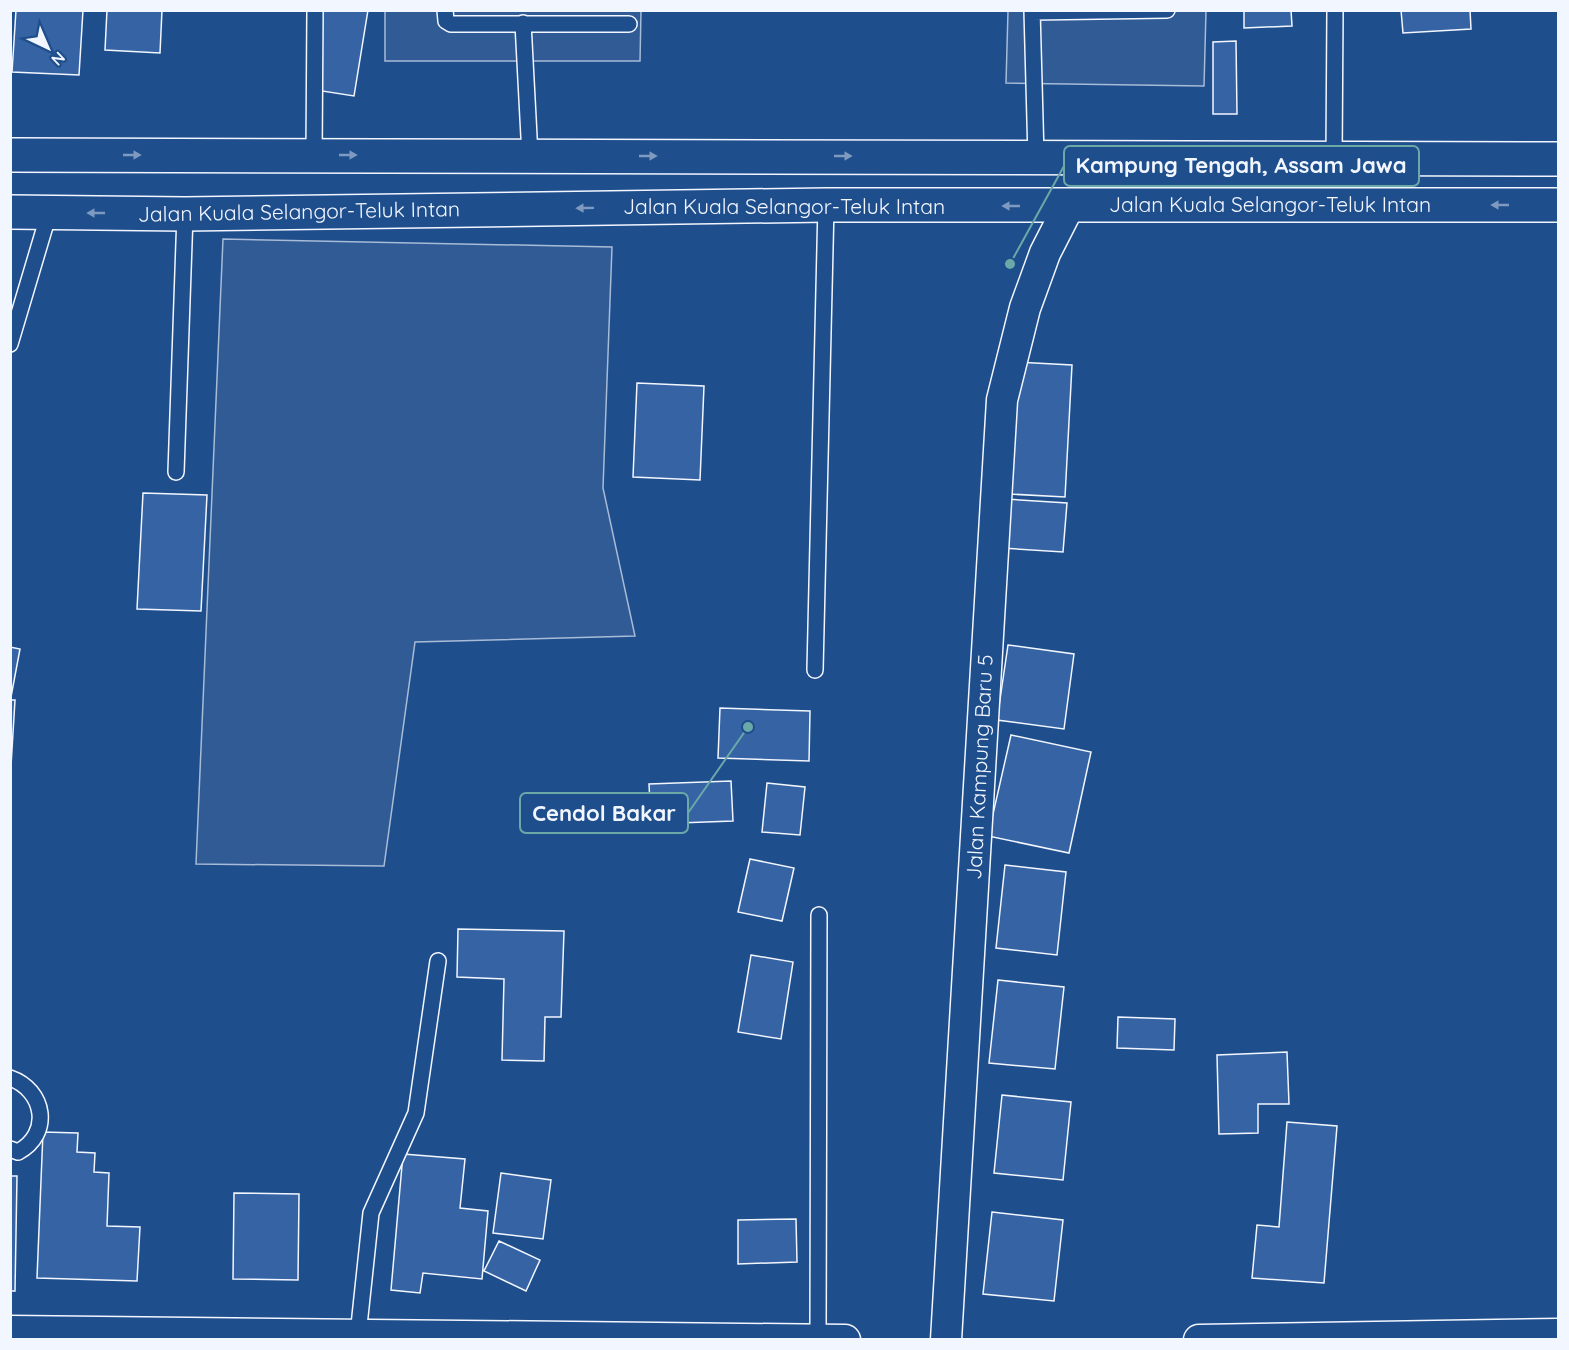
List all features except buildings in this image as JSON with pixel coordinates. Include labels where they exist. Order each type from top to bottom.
[{"type":"highway","points":[[10,155],[1558,159]]},
{"type":"highway","name":"Jalan Kuala Selangor-Teluk Intan","points":[[10,212],[185,214],[826,205],[1558,205]]},
{"type":"street","name":"Jalan Kampung Baru 5","points":[[946,1340],[1002,400],[1025,308],[1045,253],[1069,206]]},
{"type":"street","points":[[10,1331],[831,1339]]},
{"type":"street","points":[[1199,1340],[1558,1334]]},
{"type":"lane","points":[[314,155],[315,10]]},
{"type":"lane","points":[[446,10],[446,21],[451,24],[629,24]]},
{"type":"lane","points":[[1036,157],[1032,11],[1167,10]]},
{"type":"lane","points":[[1334,158],[1335,10]]},
{"type":"lane","points":[[523,23],[530,156]]},
{"type":"lane","points":[[815,670],[826,205]]},
{"type":"lane","points":[[10,344],[49,213]]},
{"type":"lane","points":[[176,472],[185,214]]},
{"type":"lane","points":[[819,915],[831,1339]]},
{"type":"lane","points":[[358,1335],[370,1213],[416,1113],[438,961]]},
{"type":"lane","points":[[10,1078],[22,1082],[33,1095],[40,1113],[40,1130],[31,1145],[18,1152],[10,1149]]},
{"type":"shaded area","points":[[385,11],[641,11],[640,61],[385,61]]},
{"type":"shaded area","points":[[1008,11],[1206,11],[1204,86],[1006,83]]},
{"type":"shaded area","points":[[223,239],[612,247],[603,488],[635,636],[415,642],[384,866],[196,864]]},
{"type":"place","name":"Kampung Tengah, Assam Jawa","points":[[1010,264]]},
{"type":"place","name":"Cendol Bakar","points":[[748,727]]}]
